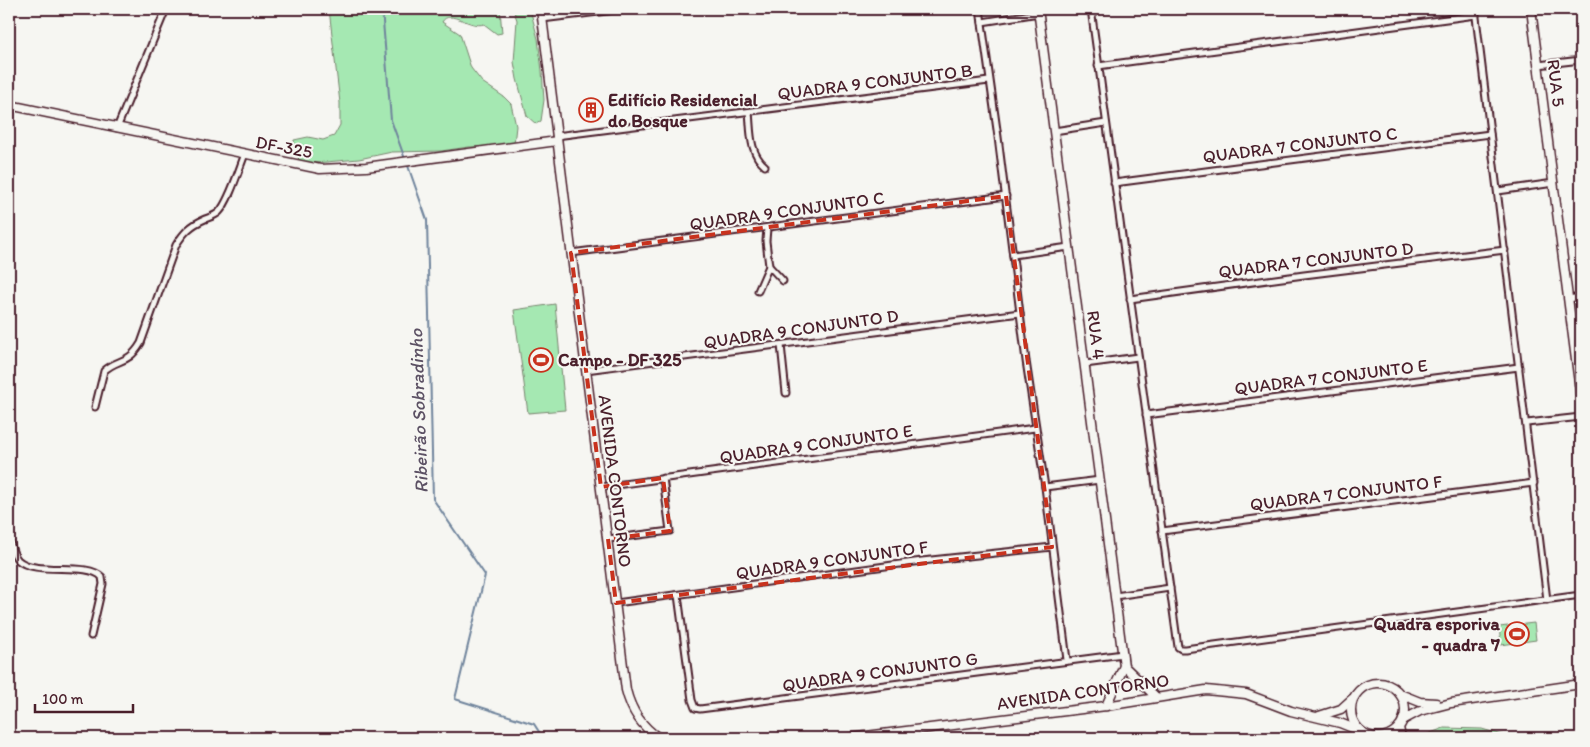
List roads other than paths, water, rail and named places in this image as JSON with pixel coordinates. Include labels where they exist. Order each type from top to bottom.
[{"type":"main road","name":"AVENIDA CONTORNO","points":[[541,9],[628,699],[644,725],[659,738]]},
{"type":"main road","name":"RUA 5","points":[[1531,9],[1581,399]]},
{"type":"main road","name":"RUA 4","points":[[1039,11],[1123,654],[1124,666],[1106,706]]},
{"type":"main road","name":"DF-325","points":[[9,105],[320,169],[348,169],[557,138]]},
{"type":"main road","points":[[1124,666],[1156,697]]},
{"type":"main road","points":[[1401,738],[1401,723],[1405,711],[1404,702],[1400,694],[1393,687],[1375,682],[1358,690],[1350,706],[1354,724],[1365,735],[1380,737],[1388,736],[1401,723],[1420,711],[1450,703],[1581,684]]},
{"type":"main road","name":"AVENIDA CONTORNO","points":[[850,738],[1106,706],[1206,690],[1246,694],[1283,708],[1340,722],[1365,735]]},
{"type":"main road","points":[[1400,694],[1420,702],[1450,703]]},
{"type":"main road","points":[[1317,717],[1341,709],[1353,698]]},
{"type":"street","points":[[117,128],[166,9]]},
{"type":"street","points":[[542,18],[624,9]]},
{"type":"street","points":[[980,9],[1067,660]]},
{"type":"street","points":[[1091,9],[1177,644],[1181,649],[1581,594]]},
{"type":"street","points":[[1475,9],[1527,423],[1547,600]]},
{"type":"street","points":[[982,22],[1039,11]]},
{"type":"street","points":[[1098,66],[1476,15]]},
{"type":"street","points":[[1538,65],[1581,60]]},
{"type":"street","name":"QUADRA 9 CONJUNTO B","points":[[557,138],[989,81]]},
{"type":"street","points":[[749,112],[753,149],[756,157],[765,166]]},
{"type":"street","points":[[1054,131],[1106,123]]},
{"type":"street","name":"QUADRA 7 CONJUNTO C","points":[[1114,183],[1490,134]]},
{"type":"street","points":[[95,407],[104,371],[108,367],[131,356],[141,343],[176,245],[183,232],[192,225],[220,211],[245,154]]},
{"type":"street","points":[[1498,191],[1554,183]]},
{"type":"street","name":"QUADRA 9 CONJUNTO C","points":[[572,253],[1006,196]]},
{"type":"street","points":[[758,290],[769,266],[766,241],[767,228]]},
{"type":"street","points":[[1013,255],[1070,247]]},
{"type":"street","name":"QUADRA 7 CONJUNTO D","points":[[1130,299],[1505,250]]},
{"type":"street","points":[[769,266],[783,281]]},
{"type":"street","points":[[1568,299],[1581,297]]},
{"type":"street","name":"QUADRA 9 CONJUNTO D","points":[[586,370],[1020,313]]},
{"type":"street","points":[[781,345],[786,393]]},
{"type":"street","points":[[1085,364],[1138,357]]},
{"type":"street","name":"QUADRA 7 CONJUNTO E","points":[[1146,415],[1519,367]]},
{"type":"street","points":[[1527,423],[1581,416]]},
{"type":"street","name":"QUADRA 9 CONJUNTO E","points":[[601,487],[1035,428]]},
{"type":"street","points":[[608,539],[670,531],[663,478]]},
{"type":"street","points":[[1045,486],[1100,480]]},
{"type":"street","name":"QUADRA 7 CONJUNTO F","points":[[1162,531],[1534,483]]},
{"type":"street","points":[[9,539],[17,559],[24,563],[92,571],[102,577],[103,584],[91,636]]},
{"type":"street","name":"QUADRA 9 CONJUNTO F","points":[[616,602],[922,561],[1052,547]]},
{"type":"street","points":[[1115,596],[1170,588]]},
{"type":"street","name":"QUADRA 9 CONJUNTO G","points":[[678,595],[692,700],[695,708],[706,709],[1123,654]]},
{"type":"waterway","name":"Ribeirão Sobradinho","points":[[382,9],[391,120],[405,159]]},
{"type":"waterway","name":"Ribeirão Sobradinho","points":[[407,163],[427,220],[433,499],[485,575],[455,699],[534,724],[543,738]]},
{"type":"place","name":"Edifício Residencial do Bosque","points":[[591,110]]},
{"type":"place","name":"Campo - DF 325","points":[[541,360]]},
{"type":"place","name":"Quadra esporiva - quadra 7","points":[[1517,634]]}]
